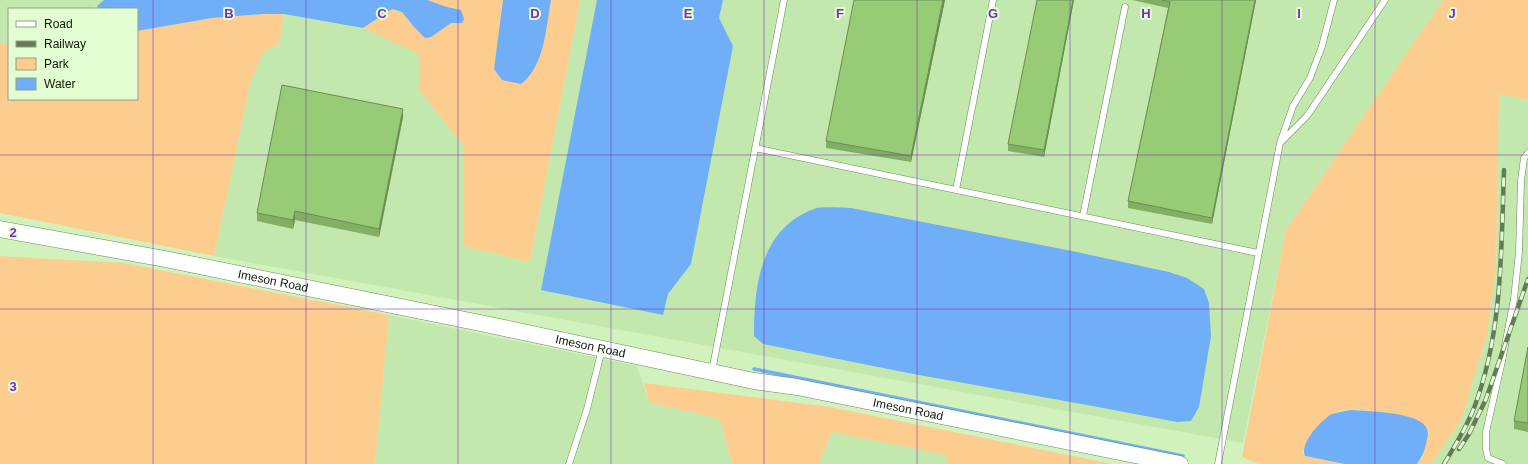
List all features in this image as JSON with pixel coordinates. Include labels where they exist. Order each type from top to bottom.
[{"type":"street","name":"Imeson Road","points":[[0,229],[166,260],[712,371],[754,381],[804,389],[1180,464]]},
{"type":"lane","points":[[712,371],[784,0]]},
{"type":"lane","points":[[956,190],[993,0]]},
{"type":"lane","points":[[1218,464],[1280,143],[1293,106],[1310,78],[1322,46],[1334,0]]},
{"type":"lane","points":[[1280,143],[1307,116],[1385,0]]},
{"type":"lane","points":[[1083,216],[1125,7]]},
{"type":"lane","points":[[755,148],[1258,253]]},
{"type":"lane","points":[[1503,464],[1488,458],[1486,449],[1486,432],[1514,299],[1519,252],[1521,181],[1524,158],[1528,153]]},
{"type":"lane","points":[[569,464],[587,409],[602,349]]},
{"type":"shaded area","points":[[0,0],[104,0],[93,8],[8,8],[8,45],[0,43]]},
{"type":"shaded area","points":[[580,0],[1443,0],[1286,230],[1243,443],[214,256],[250,83],[263,52],[279,44],[284,14],[363,28],[420,54],[419,90],[463,145],[463,246],[530,262]]},
{"type":"shaded area","points":[[1499,94],[1528,100],[1528,464],[1431,464],[1461,420],[1496,266]]},
{"type":"shaded area","points":[[389,315],[637,366],[649,402],[720,419],[732,464],[375,464]]},
{"type":"shaded area","points":[[832,432],[947,455],[948,464],[820,464],[820,460]]},
{"type":"green space","points":[[427,0],[503,0],[502,15],[542,51],[551,0],[580,0],[530,262],[463,246],[463,145],[419,90],[419,54],[363,28],[392,9],[402,12],[425,38],[451,23],[462,23],[461,10]]},
{"type":"green space","points":[[1443,0],[1528,0],[1528,100],[1499,94],[1496,266],[1487,334],[1461,420],[1431,464],[1417,464],[1423,457],[1413,418],[1384,412],[1360,410],[1340,411],[1333,414],[1304,447],[1303,453],[1305,456],[1345,464],[1259,464],[1242,457],[1286,230]]},
{"type":"green space","points":[[284,14],[279,44],[263,52],[250,83],[214,256],[0,213],[0,43],[8,45],[8,100],[138,100],[138,31],[212,18]]},
{"type":"green space","points":[[0,256],[124,263],[389,315],[375,464],[0,464]]},
{"type":"green space","points":[[644,383],[830,407],[1113,464],[948,464],[946,455],[832,432],[820,460],[820,464],[732,464],[720,419],[649,402]]},
{"type":"water","points":[[104,0],[427,0],[461,10],[464,19],[462,23],[451,23],[431,37],[425,38],[402,12],[392,9],[363,28],[284,14],[264,14],[212,18],[138,31],[138,8],[98,8],[97,6]]},
{"type":"water","points":[[503,0],[551,0],[546,34],[540,57],[529,76],[521,84],[502,80],[494,69]]},
{"type":"water","points":[[597,0],[723,0],[719,18],[733,46],[691,264],[668,294],[663,315],[541,290]]},
{"type":"water","points":[[827,207],[851,208],[1072,251],[1169,272],[1187,278],[1204,289],[1209,303],[1211,336],[1199,407],[1191,421],[1177,422],[908,373],[763,344],[754,336],[754,317],[759,279],[764,261],[771,245],[782,230],[796,218],[814,209]]},
{"type":"water","points":[[1351,410],[1380,412],[1405,416],[1423,423],[1427,429],[1428,436],[1424,452],[1417,464],[1345,464],[1305,456],[1305,445],[1317,426],[1332,414]]},
{"type":"building","points":[[854,0],[943,0],[911,156],[826,141]]},
{"type":"building","points":[[1037,0],[1073,0],[1044,150],[1008,144]]},
{"type":"building","points":[[1162,0],[1255,0],[1212,218],[1128,201],[1170,2]]},
{"type":"building","points":[[282,85],[403,109],[379,229],[295,211],[293,220],[257,213]]},
{"type":"building","points":[[1528,347],[1528,423],[1514,421]]},
{"type":"waterway","points":[[754,369],[1183,456]]},
{"type":"railway","points":[[1444,464],[1464,430],[1474,408],[1490,350],[1499,290],[1504,170]]},
{"type":"railway","points":[[1459,449],[1469,434],[1486,399],[1528,279]]}]
